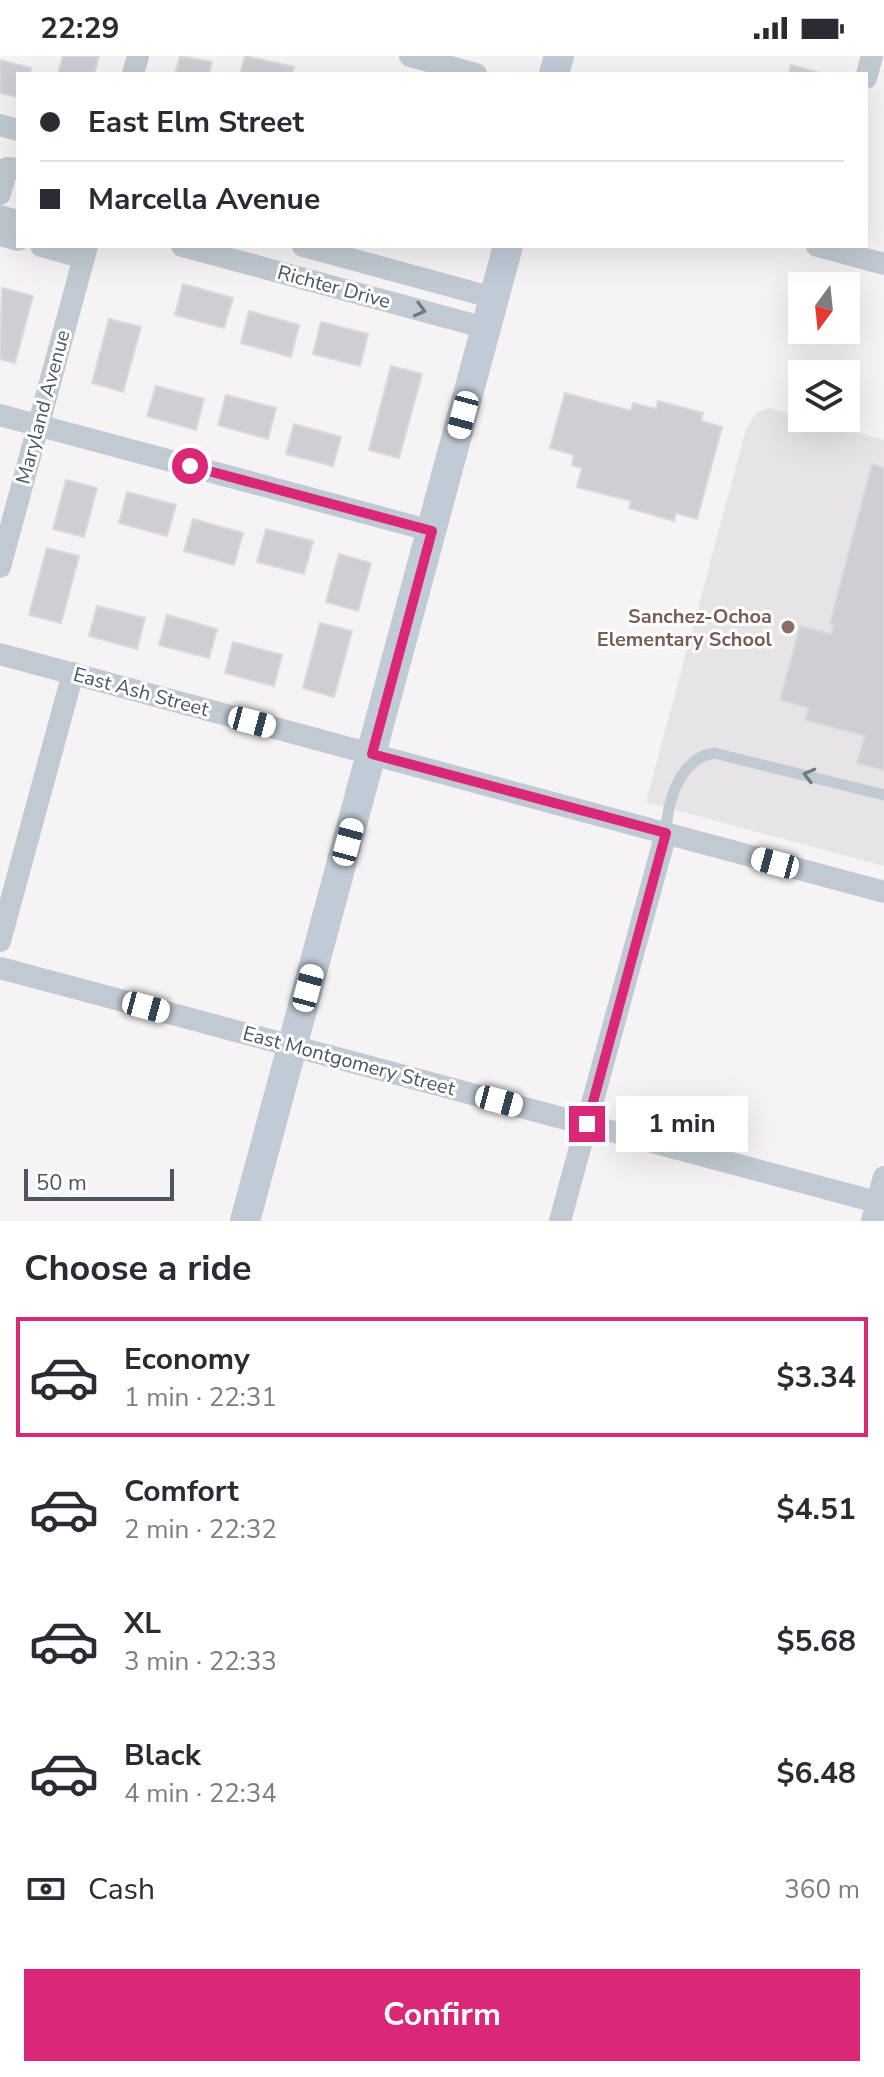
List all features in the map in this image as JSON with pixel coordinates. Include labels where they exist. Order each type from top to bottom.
[{"type":"main road","points":[[245,1221],[507,248]]},
{"type":"street","points":[[410,56],[469,72]]},
{"type":"street","points":[[0,194],[7,168],[16,169]]},
{"type":"street","points":[[56,248],[85,252]]},
{"type":"street","name":"Richter Drive","points":[[197,248],[233,253],[338,288],[486,328]]},
{"type":"street","name":"Richter Drive","points":[[310,248],[494,298]]},
{"type":"street","points":[[826,248],[884,264]]},
{"type":"street","name":"Maryland Avenue","points":[[0,567],[85,252]]},
{"type":"street","points":[[338,288],[346,258]]},
{"type":"street","points":[[0,415],[432,531]]},
{"type":"street","name":"East Ash Street","points":[[0,654],[884,892]]},
{"type":"street","points":[[0,941],[73,673]]},
{"type":"street","points":[[560,1221],[666,833]]},
{"type":"street","name":"East Montgomery Street","points":[[0,968],[587,1124],[878,1209]]},
{"type":"street","points":[[878,1209],[884,1177]]},
{"type":"lane","points":[[666,833],[682,773],[694,760],[714,753],[884,795]]},
{"type":"shaded area","name":"Sanchez-Ochoa Elementary School","points":[[769,408],[788,413],[788,432],[855,432],[884,440],[884,866],[646,802],[746,429],[756,413]]},
{"type":"building","points":[[63,56],[99,56],[95,72],[59,72]]},
{"type":"building","points":[[180,56],[212,62],[210,72],[176,72]]},
{"type":"building","points":[[245,56],[294,67],[293,72],[241,72]]},
{"type":"building","points":[[0,60],[31,68],[30,72],[16,72],[16,97],[0,93]]},
{"type":"building","points":[[791,65],[817,72],[789,72]]},
{"type":"building","points":[[183,284],[233,298],[224,328],[175,315]]},
{"type":"building","points":[[2,288],[33,296],[15,363],[0,359]]},
{"type":"building","points":[[249,311],[299,325],[291,357],[241,343]]},
{"type":"building","points":[[109,319],[141,327],[123,392],[92,383]]},
{"type":"building","points":[[321,322],[368,334],[360,366],[313,354]]},
{"type":"building","points":[[391,366],[422,374],[399,458],[369,450]]},
{"type":"building","points":[[156,386],[204,399],[196,430],[147,416]]},
{"type":"building","points":[[565,393],[631,411],[633,403],[656,409],[658,401],[703,413],[701,421],[722,427],[697,519],[676,513],[674,521],[629,508],[631,501],[577,487],[582,468],[572,465],[574,455],[550,448]]},
{"type":"building","points":[[226,395],[276,408],[268,439],[218,425]]},
{"type":"building","points":[[294,424],[341,437],[333,466],[286,454]]},
{"type":"building","points":[[872,464],[884,468],[884,770],[857,763],[865,736],[805,720],[809,708],[780,700],[800,626],[831,634],[834,624],[830,623]]},
{"type":"building","points":[[66,480],[97,488],[84,537],[53,529]]},
{"type":"building","points":[[127,492],[176,505],[167,536],[119,523]]},
{"type":"building","points":[[193,519],[243,533],[234,565],[184,551]]},
{"type":"building","points":[[266,529],[313,541],[304,574],[257,562]]},
{"type":"building","points":[[47,548],[79,556],[61,623],[29,615]]},
{"type":"building","points":[[339,554],[371,563],[358,611],[326,602]]},
{"type":"building","points":[[97,606],[145,618],[137,649],[89,636]]},
{"type":"building","points":[[167,615],[217,629],[209,658],[159,645]]},
{"type":"building","points":[[320,623],[352,631],[334,697],[303,688]]},
{"type":"building","points":[[233,642],[282,655],[274,686],[225,673]]},
{"type":"place","name":"Sanchez-Ochoa Elementary School","points":[[788,627]]},
{"type":"route","points":[[190,466],[432,531],[372,754],[666,833],[587,1124]]}]
